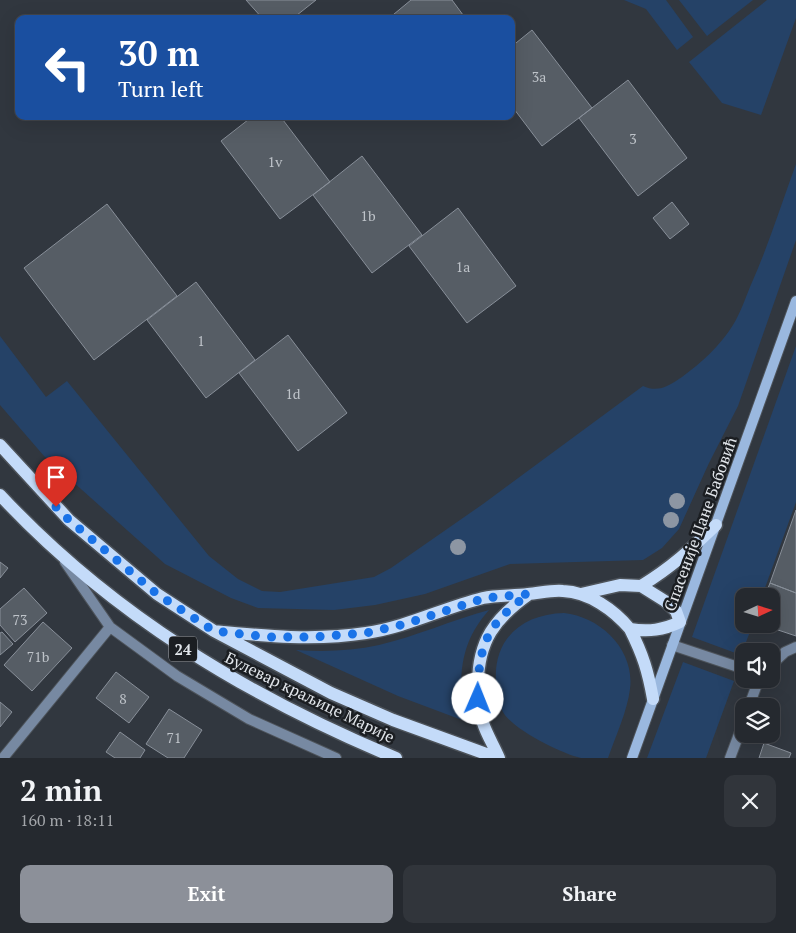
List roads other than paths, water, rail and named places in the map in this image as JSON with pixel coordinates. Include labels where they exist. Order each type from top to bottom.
[{"type":"main road","name":"Булевар краљице Марије","points":[[0,446],[69,520],[157,594],[214,631],[331,694],[393,720],[498,758]]},
{"type":"main road","name":"Булевар краљице Марије","points":[[0,495],[100,588],[171,641],[257,692],[396,758]]},
{"type":"main road","points":[[641,586],[686,555],[716,525]]},
{"type":"main road","points":[[581,594],[620,585],[641,586],[665,601],[676,611],[680,622],[655,630],[630,630]]},
{"type":"main road","points":[[214,631],[275,637],[314,637],[366,633],[405,624],[485,598],[563,591],[581,594],[604,606],[622,620],[630,630],[643,656],[649,674],[653,700]]},
{"type":"main road","points":[[498,758],[482,721],[478,699],[480,657],[485,642],[496,624],[513,606],[529,594]]},
{"type":"street","name":"Спасеније Цане Бабовић","points":[[632,758],[796,301]]},
{"type":"street","points":[[56,548],[110,627],[177,676],[249,719],[336,758]]},
{"type":"street","points":[[2,758],[110,627]]},
{"type":"street","points":[[672,645],[735,666]]},
{"type":"street","points":[[780,657],[796,647]]},
{"type":"street","points":[[730,758],[736,743]]}]
